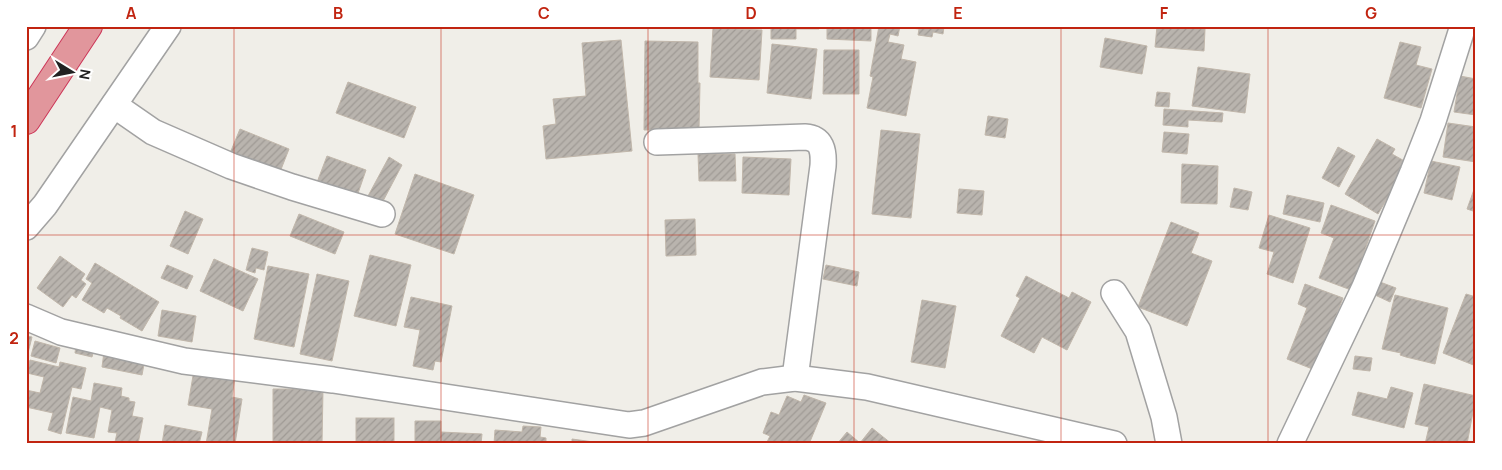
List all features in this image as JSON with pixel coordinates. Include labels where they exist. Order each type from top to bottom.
[{"type":"highway","points":[[26,120],[88,26]]},
{"type":"street","points":[[26,37],[32,26]]},
{"type":"street","points":[[26,227],[45,205],[168,26]]},
{"type":"street","points":[[1290,444],[1364,289],[1413,172],[1433,121],[1463,26]]},
{"type":"street","points":[[114,105],[153,132],[231,166],[292,187],[382,214]]},
{"type":"street","points":[[657,142],[812,137],[822,146],[824,166],[795,378]]},
{"type":"street","points":[[1114,294],[1138,331],[1164,417],[1169,444]]},
{"type":"street","points":[[26,317],[61,332],[184,361],[333,380],[625,434],[644,423],[762,382],[795,378],[867,387],[1114,444]]},
{"type":"building","points":[[771,26],[819,26],[819,29],[796,29],[796,39],[771,39]]},
{"type":"building","points":[[827,26],[871,26],[871,41],[827,39]]},
{"type":"building","points":[[879,26],[900,26],[898,36],[890,34],[888,42],[904,45],[901,59],[916,62],[906,116],[867,108],[873,77],[870,76]]},
{"type":"building","points":[[911,26],[944,26],[943,34],[933,32],[932,37],[918,35],[919,29],[911,28]]},
{"type":"building","points":[[1157,26],[1205,29],[1204,51],[1155,47]]},
{"type":"building","points":[[713,28],[762,30],[759,80],[710,77]]},
{"type":"building","points":[[1105,38],[1147,46],[1142,74],[1100,67]]},
{"type":"building","points":[[621,40],[632,151],[546,159],[543,126],[556,124],[553,99],[586,96],[582,43]]},
{"type":"building","points":[[645,41],[698,42],[698,83],[700,83],[699,130],[644,130]]},
{"type":"building","points":[[1400,42],[1421,47],[1416,65],[1432,69],[1421,108],[1384,98]]},
{"type":"building","points":[[772,44],[817,49],[811,99],[767,93]]},
{"type":"building","points":[[824,50],[859,50],[859,94],[823,94]]},
{"type":"building","points":[[1198,67],[1250,74],[1245,113],[1192,106]]},
{"type":"building","points":[[1460,76],[1476,79],[1476,115],[1454,112]]},
{"type":"building","points":[[348,82],[416,107],[404,138],[336,113]]},
{"type":"building","points":[[1157,92],[1170,93],[1169,107],[1155,106]]},
{"type":"building","points":[[1164,109],[1223,113],[1222,122],[1188,120],[1188,127],[1163,125]]},
{"type":"building","points":[[988,116],[1008,119],[1005,138],[985,135]]},
{"type":"building","points":[[1448,123],[1476,127],[1476,162],[1443,157]]},
{"type":"building","points":[[240,129],[289,149],[278,177],[228,158]]},
{"type":"building","points":[[881,130],[920,134],[911,218],[872,214]]},
{"type":"building","points":[[1164,132],[1189,134],[1187,154],[1162,152]]},
{"type":"building","points":[[1377,139],[1395,149],[1392,154],[1408,163],[1378,214],[1345,194]]},
{"type":"building","points":[[1338,147],[1355,156],[1339,187],[1322,178]]},
{"type":"building","points":[[698,154],[735,154],[736,181],[699,181]]},
{"type":"building","points":[[327,156],[366,170],[356,199],[316,185]]},
{"type":"building","points":[[389,157],[402,165],[382,203],[368,196]]},
{"type":"building","points":[[743,157],[791,159],[789,195],[742,193]]},
{"type":"building","points":[[1431,161],[1460,167],[1452,200],[1424,193]]},
{"type":"building","points":[[1182,164],[1218,166],[1217,204],[1181,203]]},
{"type":"building","points":[[415,174],[474,195],[454,254],[395,234]]},
{"type":"building","points":[[1476,184],[1476,212],[1467,209]]},
{"type":"building","points":[[1234,188],[1252,192],[1248,210],[1230,207]]},
{"type":"building","points":[[959,189],[984,191],[982,215],[957,213]]},
{"type":"building","points":[[1287,195],[1324,203],[1320,222],[1283,214]]},
{"type":"building","points":[[1331,205],[1375,221],[1351,290],[1319,278],[1334,238],[1321,233]]},
{"type":"building","points":[[185,211],[203,219],[188,254],[170,246]]},
{"type":"building","points":[[299,214],[344,232],[335,254],[290,236]]},
{"type":"building","points":[[1269,215],[1310,228],[1293,283],[1267,274],[1274,252],[1259,248]]},
{"type":"building","points":[[695,219],[696,255],[666,256],[665,220]]},
{"type":"building","points":[[1171,222],[1199,233],[1191,253],[1212,261],[1187,326],[1138,307]]},
{"type":"building","points":[[252,248],[268,252],[264,270],[256,268],[255,273],[246,270]]},
{"type":"building","points":[[370,255],[411,265],[396,326],[354,316]]},
{"type":"building","points":[[60,256],[85,274],[81,280],[86,284],[76,298],[72,295],[63,307],[37,288]]},
{"type":"building","points":[[214,259],[258,279],[243,311],[200,291]]},
{"type":"building","points":[[95,263],[159,302],[142,331],[107,308],[104,313],[82,300],[92,283],[86,279]]},
{"type":"building","points":[[167,265],[193,276],[187,289],[161,278]]},
{"type":"building","points":[[826,265],[859,272],[857,286],[823,279]]},
{"type":"building","points":[[268,266],[309,274],[294,347],[254,339]]},
{"type":"building","points":[[317,274],[349,281],[332,361],[300,354]]},
{"type":"building","points":[[1026,276],[1069,298],[1072,292],[1091,302],[1067,350],[1042,337],[1034,353],[1001,336],[1020,298],[1016,296]]},
{"type":"building","points":[[1380,282],[1396,288],[1390,302],[1375,295]]},
{"type":"building","points":[[1305,284],[1343,298],[1315,370],[1287,359],[1307,308],[1298,304]]},
{"type":"building","points":[[1466,294],[1476,297],[1476,366],[1443,353]]},
{"type":"building","points":[[1395,295],[1448,308],[1435,364],[1382,349]]},
{"type":"building","points":[[411,297],[452,306],[441,362],[435,361],[433,370],[413,366],[420,330],[404,327]]},
{"type":"building","points":[[922,300],[956,306],[945,368],[911,362]]},
{"type":"building","points":[[162,310],[196,316],[192,342],[158,336]]},
{"type":"building","points":[[26,336],[32,337],[28,353],[26,353]]},
{"type":"building","points":[[35,341],[60,348],[56,363],[31,356]]},
{"type":"building","points":[[76,345],[94,349],[92,357],[75,353]]},
{"type":"building","points":[[104,352],[145,359],[142,375],[102,367]]},
{"type":"building","points":[[1355,356],[1372,358],[1370,371],[1353,369]]},
{"type":"building","points":[[30,360],[59,367],[60,362],[86,368],[81,389],[72,387],[61,434],[48,430],[53,413],[26,407],[26,390],[40,393],[44,377],[27,373]]},
{"type":"building","points":[[194,370],[235,377],[232,397],[242,399],[235,444],[206,444],[212,409],[188,405]]},
{"type":"building","points":[[94,383],[122,388],[121,396],[135,402],[132,416],[143,418],[138,444],[115,442],[117,433],[108,432],[112,410],[100,407],[94,438],[66,433],[73,397],[91,401]]},
{"type":"building","points":[[1424,384],[1476,396],[1467,444],[1425,444],[1429,427],[1415,424]]},
{"type":"building","points":[[1391,387],[1413,393],[1404,428],[1352,415],[1358,392],[1387,399]]},
{"type":"building","points":[[273,389],[323,389],[322,444],[273,443]]},
{"type":"building","points":[[804,395],[826,403],[809,444],[766,444],[770,436],[763,433],[771,412],[779,415],[787,396],[801,402]]},
{"type":"building","points":[[356,418],[394,418],[394,444],[356,444]]},
{"type":"building","points":[[415,421],[441,421],[441,432],[482,434],[481,444],[415,444]]},
{"type":"building","points":[[165,425],[202,432],[199,444],[162,444]]},
{"type":"building","points":[[523,426],[541,427],[540,437],[546,438],[546,444],[494,444],[495,430],[522,432]]},
{"type":"building","points":[[872,428],[892,444],[837,444],[847,432],[860,443]]},
{"type":"building","points":[[572,439],[601,443],[601,444],[572,444]]}]
